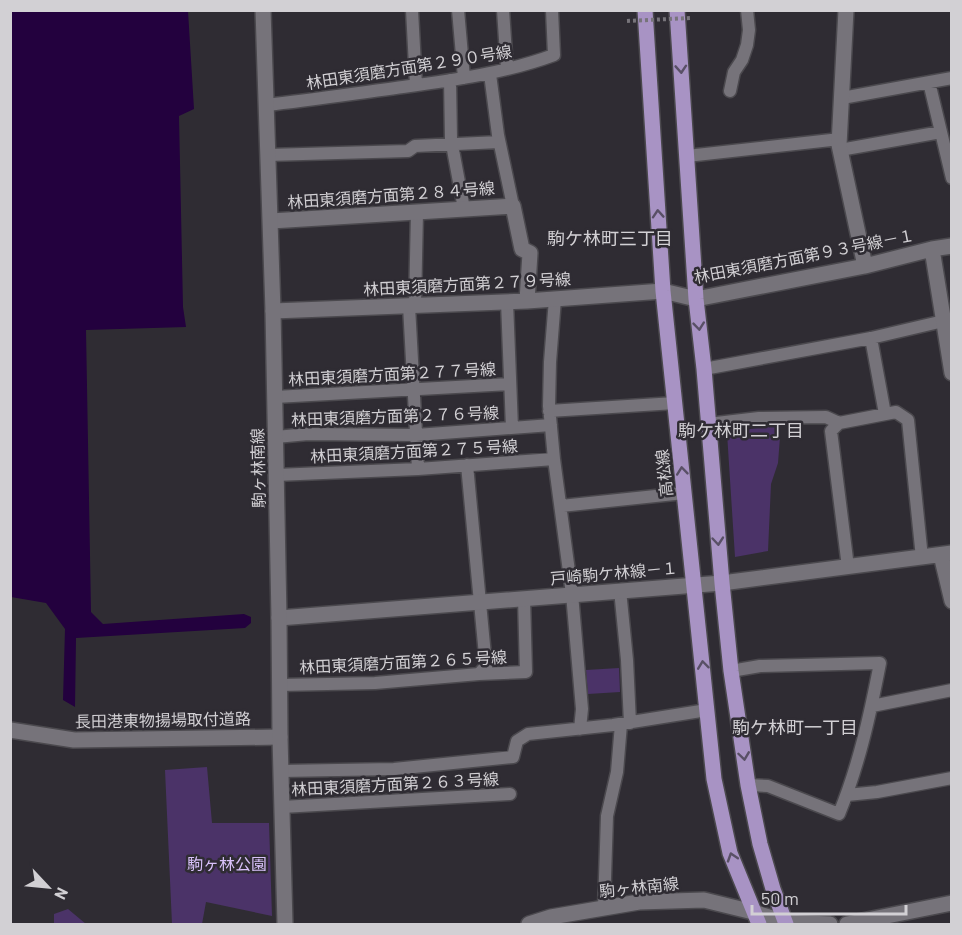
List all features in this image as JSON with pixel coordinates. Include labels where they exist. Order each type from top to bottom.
[{"type":"main road","name":"高松線","points":[[645,10],[663,291],[714,779],[730,853],[756,918]]},
{"type":"main road","points":[[683,14],[687,156],[696,299],[731,671],[748,785],[760,844],[785,923]]},
{"type":"street","name":"駒ヶ林南線","points":[[263,10],[271,221],[285,924]]},
{"type":"street","points":[[846,10],[840,145],[865,266]]},
{"type":"street","points":[[513,206],[522,249],[530,253],[527,301]]},
{"type":"street","name":"林田東須磨方面第２８４号線","points":[[271,221],[513,206]]},
{"type":"street","name":"林田東須磨方面第９３号線－１","points":[[663,291],[696,299],[865,266],[951,246]]},
{"type":"street","points":[[932,249],[947,319],[951,373]]},
{"type":"street","name":"林田東須磨方面第２７９号線","points":[[273,311],[527,301],[663,291]]},
{"type":"street","points":[[946,554],[951,601]]},
{"type":"street","name":"戸崎駒ケ林線－１","points":[[279,618],[722,583],[946,554]]},
{"type":"street","name":"長田港東物揚場取付道路","points":[[10,730],[74,740],[280,737]]},
{"type":"street","name":"駒ヶ林南線","points":[[530,924],[551,917],[639,902],[704,900],[756,918],[785,923],[830,924]]},
{"type":"street","points":[[847,924],[951,903]]},
{"type":"lane","points":[[412,10],[416,85]]},
{"type":"lane","points":[[458,10],[464,78]]},
{"type":"lane","points":[[503,10],[507,69]]},
{"type":"lane","name":"林田東須磨方面第２９０号線","points":[[266,105],[490,74],[530,64],[554,55],[552,10]]},
{"type":"lane","points":[[730,91],[734,72],[742,60],[747,45],[749,30],[747,10]]},
{"type":"lane","points":[[490,74],[499,142],[513,206]]},
{"type":"lane","points":[[842,98],[951,78]]},
{"type":"lane","points":[[450,80],[452,144],[464,209]]},
{"type":"lane","points":[[929,82],[951,178]]},
{"type":"lane","points":[[687,156],[840,145],[941,132]]},
{"type":"lane","points":[[268,155],[408,151],[415,146],[499,142]]},
{"type":"lane","points":[[417,212],[412,305],[418,469]]},
{"type":"lane","points":[[555,299],[549,411],[572,594],[582,709],[580,729]]},
{"type":"lane","points":[[507,302],[512,428]]},
{"type":"lane","points":[[704,369],[871,338],[947,319]]},
{"type":"lane","points":[[871,338],[885,414]]},
{"type":"lane","name":"林田東須磨方面第２７７号線","points":[[275,397],[510,384]]},
{"type":"lane","points":[[549,411],[675,403]]},
{"type":"lane","points":[[848,567],[831,431],[839,423],[896,412],[908,420],[922,558]]},
{"type":"lane","points":[[708,424],[759,418],[826,417],[839,423]]},
{"type":"lane","name":"林田東須磨方面第２７６号線","points":[[276,437],[308,434],[416,435],[551,425]]},
{"type":"lane","name":"林田東須磨方面第２７５号線","points":[[276,475],[418,469],[554,459]]},
{"type":"lane","points":[[467,465],[486,666],[479,674]]},
{"type":"lane","points":[[561,506],[684,494]]},
{"type":"lane","points":[[604,908],[606,816],[626,724],[627,660],[620,590]]},
{"type":"lane","name":"林田東須磨方面第２６５号線","points":[[280,685],[375,683],[526,672],[524,598]]},
{"type":"lane","points":[[731,671],[760,666],[880,663],[862,750],[839,814],[768,786],[748,785]]},
{"type":"lane","points":[[872,706],[951,690]]},
{"type":"lane","points":[[281,771],[393,769],[513,757],[517,741],[528,734],[626,724],[707,710]]},
{"type":"lane","points":[[847,795],[877,792],[951,778]]},
{"type":"lane","name":"林田東須磨方面第２６３号線","points":[[282,807],[510,794]]},
{"type":"path","points":[[627,21],[683,14]]},
{"type":"green space","points":[[781,424],[778,463],[771,484],[768,551],[735,557],[727,433]]},
{"type":"green space","points":[[619,668],[620,692],[588,694],[586,670]]},
{"type":"green space","name":"駒ヶ林公園","points":[[207,767],[212,823],[269,823],[272,916],[206,902],[202,924],[172,924],[165,770]]},
{"type":"green space","points":[[68,909],[86,924],[54,924],[54,914]]},
{"type":"shaded area","points":[[10,11],[188,11],[194,109],[179,116],[183,307],[186,327],[86,330],[91,612],[103,624],[244,614],[251,617],[251,623],[245,628],[76,638],[75,707],[63,700],[65,629],[46,603],[11,597]]},
{"type":"district","name":"駒ケ林町三丁目","points":[[610,239]]},
{"type":"district","name":"駒ケ林町二丁目","points":[[741,431]]},
{"type":"district","name":"駒ケ林町一丁目","points":[[795,728]]}]
